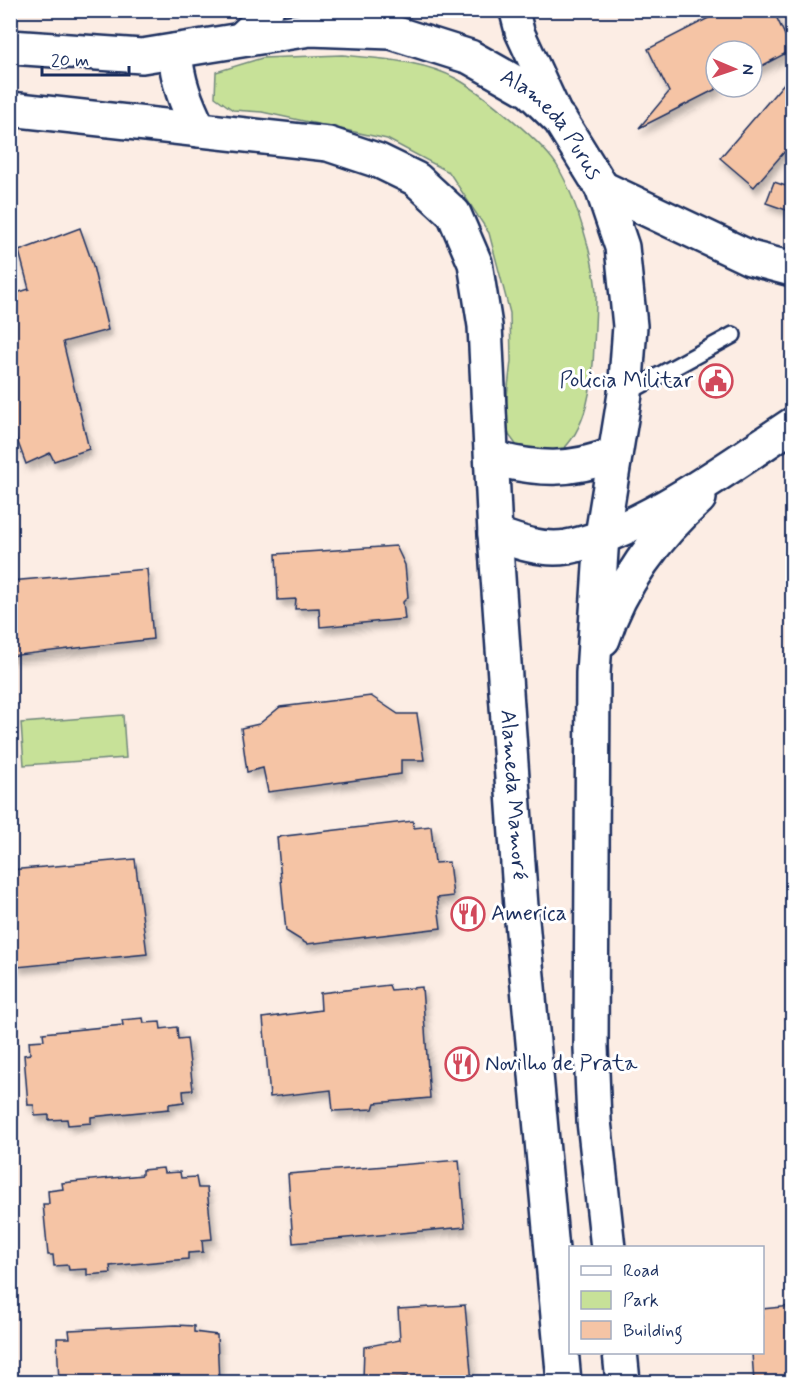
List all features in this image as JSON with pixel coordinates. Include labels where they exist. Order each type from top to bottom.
[{"type":"main road","name":"Alameda Purus","points":[[10,47],[142,56],[310,29],[392,32],[470,57],[530,92],[560,120],[602,189],[622,247],[630,326],[625,393],[602,536],[593,673]]},
{"type":"main road","points":[[175,51],[177,76],[183,98],[199,130]]},
{"type":"main road","points":[[10,109],[328,144],[379,160],[416,179],[454,214],[475,263],[485,326],[492,458],[523,466],[556,469],[588,465],[615,454]]},
{"type":"main road","points":[[602,189],[750,258],[792,269]]},
{"type":"main road","points":[[495,534],[542,547],[566,547],[602,536],[671,501],[792,425]]},
{"type":"main road","points":[[608,1246],[594,1121],[591,1047],[593,673],[609,619],[643,560],[682,513],[744,457]]},
{"type":"main road","name":"Alameda Mamoré","points":[[492,458],[495,534],[522,921],[564,1383]]},
{"type":"main road","points":[[620,1354],[623,1383]]},
{"type":"street","points":[[238,39],[269,10]]},
{"type":"street","points":[[518,18],[560,120]]},
{"type":"lane","points":[[625,393],[734,335]]},
{"type":"green space","points":[[342,55],[416,64],[457,79],[482,95],[528,133],[559,169],[584,230],[596,295],[592,374],[587,404],[576,432],[558,454],[520,450],[509,435],[505,414],[511,361],[510,313],[489,233],[449,172],[387,139],[262,112],[233,110],[215,97],[216,72],[262,58]]},
{"type":"green space","points":[[123,715],[126,758],[24,765],[21,723]]},
{"type":"building","points":[[724,10],[773,10],[792,50],[764,65],[764,39],[704,39],[704,95],[639,128],[669,92],[648,49]]},
{"type":"building","points":[[792,74],[792,143],[754,187],[720,158]]},
{"type":"building","points":[[774,182],[792,188],[792,212],[766,203]]},
{"type":"building","points":[[80,228],[92,262],[108,330],[63,342],[89,449],[54,461],[50,453],[26,464],[10,421],[10,295],[29,289],[19,251]]},
{"type":"building","points":[[396,546],[405,565],[408,597],[403,602],[405,619],[320,627],[319,608],[295,609],[296,599],[278,600],[276,554]]},
{"type":"building","points":[[147,569],[153,639],[10,656],[10,581]]},
{"type":"building","points":[[371,696],[398,714],[417,714],[424,760],[401,760],[401,774],[268,792],[263,768],[247,772],[241,728],[259,724],[280,707]]},
{"type":"building","points":[[413,821],[414,828],[431,826],[435,863],[449,862],[453,896],[437,898],[441,928],[307,944],[286,931],[277,837]]},
{"type":"building","points":[[135,859],[147,954],[17,967],[10,901],[10,870]]},
{"type":"building","points":[[389,985],[391,990],[422,987],[430,1098],[375,1103],[373,1109],[333,1111],[331,1090],[270,1097],[263,1018],[321,1010],[320,993]]},
{"type":"building","points":[[143,1018],[144,1023],[160,1022],[161,1029],[177,1027],[178,1039],[187,1038],[193,1090],[183,1091],[184,1102],[169,1104],[169,1109],[91,1117],[91,1123],[68,1125],[67,1119],[49,1120],[49,1115],[35,1116],[34,1105],[28,1105],[24,1055],[30,1054],[29,1041],[44,1040],[43,1033],[123,1025],[122,1020]]},
{"type":"building","points":[[459,1160],[465,1227],[293,1243],[288,1174]]},
{"type":"building","points":[[163,1168],[164,1173],[180,1172],[181,1178],[196,1177],[198,1188],[207,1188],[212,1239],[202,1240],[203,1252],[188,1253],[188,1259],[110,1266],[111,1273],[87,1275],[87,1269],[69,1270],[68,1265],[54,1266],[53,1255],[48,1255],[43,1204],[49,1204],[48,1191],[63,1189],[62,1183],[142,1175],[142,1170]]},
{"type":"building","points":[[465,1305],[472,1383],[406,1383],[406,1377],[363,1380],[364,1347],[400,1340],[398,1309]]},
{"type":"building","points":[[792,1306],[792,1383],[754,1383],[752,1354],[764,1354],[764,1309]]},
{"type":"building","points":[[194,1326],[194,1332],[217,1335],[219,1383],[59,1383],[57,1338],[70,1338],[69,1330]]},
{"type":"place","name":"Policia Militar","points":[[716,381]]},
{"type":"place","name":"America","points":[[468,914]]},
{"type":"place","name":"Novilho de Prata","points":[[462,1064]]}]
